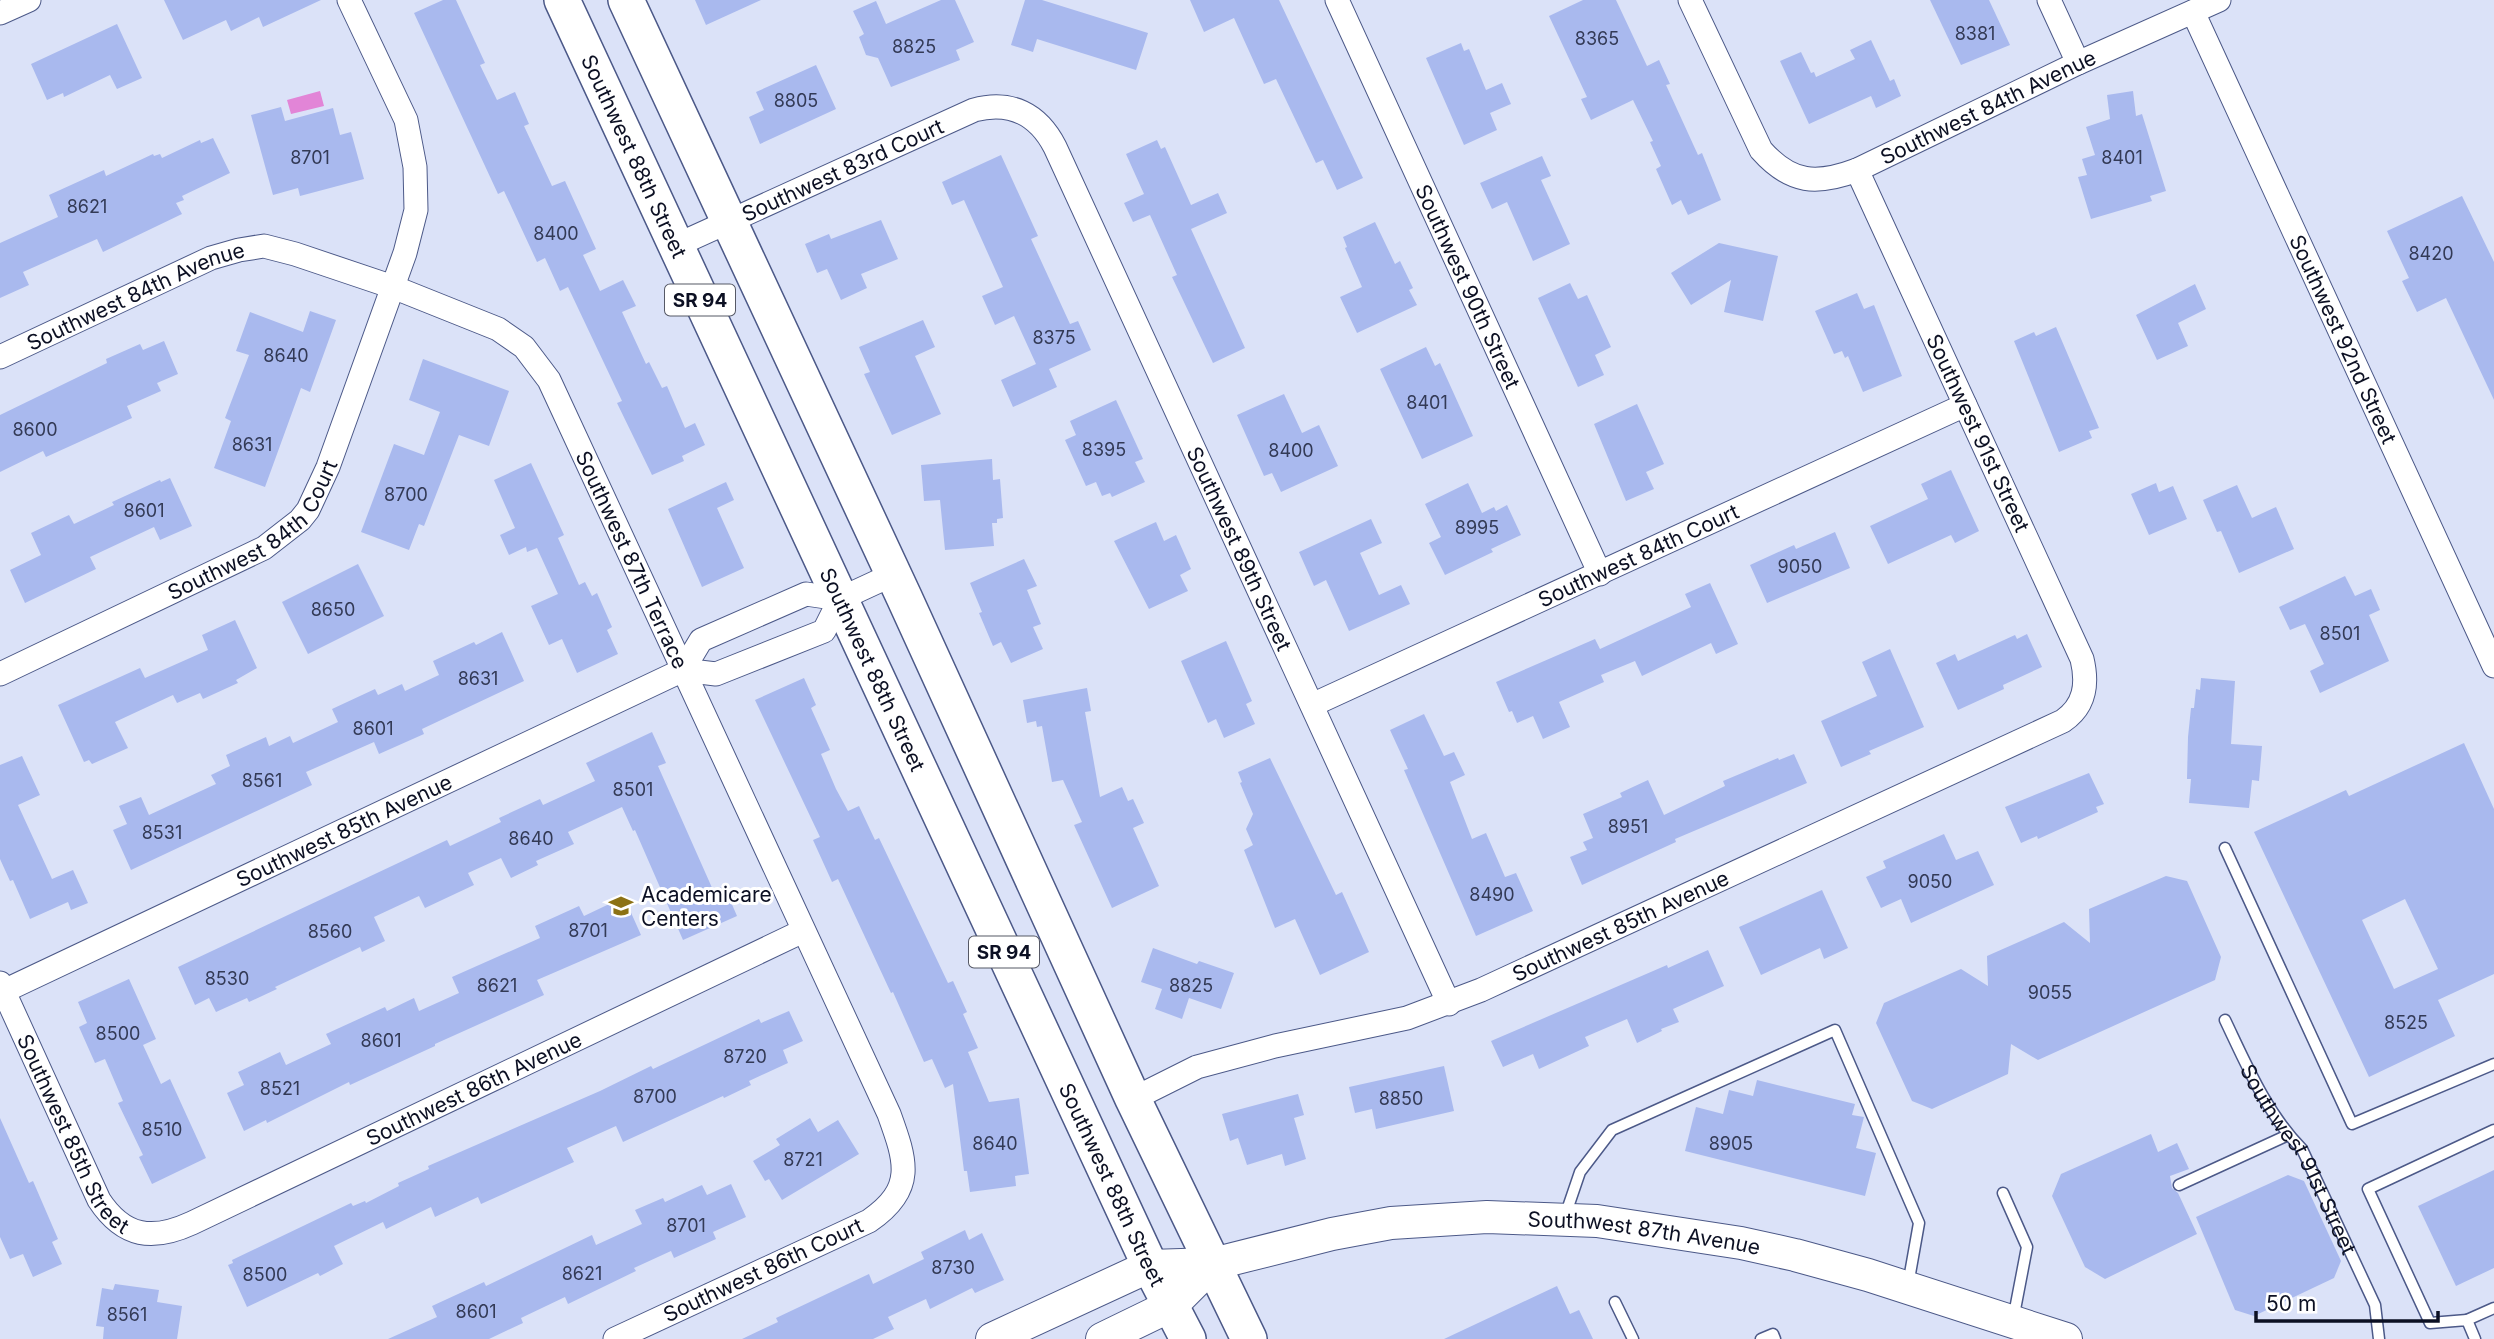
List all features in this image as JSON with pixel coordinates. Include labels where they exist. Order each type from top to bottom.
[{"type":"main road","name":"Southwest 88th Street","points":[[562,0],[1150,1266],[1188,1339]]},
{"type":"main road","name":"SR 94","points":[[626,0],[894,574],[1133,1099],[1249,1339]]},
{"type":"main road","name":"Southwest 87th Avenue","points":[[992,1339],[1150,1266],[1213,1264],[1332,1234],[1391,1223],[1476,1217],[1564,1219],[1647,1227],[1741,1242],[1796,1255],[1907,1288],[2066,1339]]},
{"type":"main road","points":[[1102,1339],[1172,1305],[1213,1264]]},
{"type":"street","points":[[0,13],[29,0]]},
{"type":"street","points":[[349,0],[406,120],[412,144],[416,209],[412,232],[393,287]]},
{"type":"street","name":"Southwest 90th Street","points":[[1337,0],[1600,574]]},
{"type":"street","name":"Southwest 84th Avenue","points":[[1690,0],[1761,150],[1787,172],[1820,181],[1857,170],[2078,63],[2219,0]]},
{"type":"street","points":[[2049,0],[2078,63]]},
{"type":"street","name":"Southwest 92nd Street","points":[[2193,12],[2494,666]]},
{"type":"street","name":"Southwest 83rd Court","points":[[676,246],[974,110],[994,106],[1014,108]]},
{"type":"street","name":"Southwest 89th Street","points":[[1014,108],[1027,113],[1038,122],[1055,147],[1449,1004]]},
{"type":"street","name":"Southwest 91st Street","points":[[1857,170],[2081,659],[2085,676],[2083,698]]},
{"type":"street","name":"Southwest 84th Avenue","points":[[0,357],[211,258],[251,248],[264,246],[295,254],[393,287]]},
{"type":"street","name":"Southwest 87th Terrace","points":[[393,287],[498,330],[524,347],[535,359],[559,402],[889,1114],[903,1158],[905,1174],[901,1187]]},
{"type":"street","name":"Southwest 84th Court","points":[[0,674],[264,548],[300,520],[308,510],[328,467],[393,287]]},
{"type":"street","name":"Southwest 84th Court","points":[[1312,705],[1965,405]]},
{"type":"street","points":[[840,599],[824,631],[716,674],[683,670],[701,640],[806,594],[840,599],[894,574]]},
{"type":"street","name":"Southwest 85th Avenue","points":[[2,987],[683,670]]},
{"type":"street","name":"Southwest 85th Avenue","points":[[1133,1099],[1197,1067],[1275,1046],[1387,1024],[1449,1004],[1923,788],[2063,721],[2078,708],[2083,698]]},
{"type":"street","name":"Southwest 86th Avenue","points":[[140,1234],[166,1233],[192,1223],[803,931]]},
{"type":"street","name":"Southwest 85th Street","points":[[2,987],[93,1190],[104,1208],[118,1222],[140,1234]]},
{"type":"street","name":"Southwest 86th Court","points":[[615,1339],[869,1221],[889,1204],[901,1187]]},
{"type":"lane","points":[[2225,848],[2352,1124],[2494,1064]]},
{"type":"lane","name":"Southwest 91st Street","points":[[2225,1020],[2253,1078],[2288,1135],[2302,1149],[2375,1305],[2379,1339]]},
{"type":"lane","points":[[1564,1219],[1580,1172],[1612,1130],[1835,1030],[1919,1223],[1907,1288]]},
{"type":"lane","points":[[2494,1130],[2368,1189],[2430,1323],[2467,1320],[2494,1308]]},
{"type":"lane","points":[[2179,1185],[2288,1135]]},
{"type":"lane","points":[[2003,1193],[2027,1247],[2012,1322]]},
{"type":"lane","points":[[1615,1302],[1633,1339]]},
{"type":"lane","points":[[2467,1320],[2475,1339]]},
{"type":"lane","points":[[1761,1339],[1773,1334],[1775,1339]]},
{"type":"shaded area","points":[[320,91],[324,106],[291,114],[287,100]]},
{"type":"building","points":[[164,0],[321,0],[263,27],[259,17],[231,31],[226,20],[183,40]]},
{"type":"building","points":[[443,0],[456,0],[485,63],[480,65],[497,100],[515,92],[529,124],[524,126],[552,186],[565,181],[596,249],[583,255],[600,291],[623,280],[636,306],[622,312],[646,364],[649,362],[662,388],[667,386],[685,428],[695,423],[705,445],[682,456],[684,461],[652,475],[617,403],[622,401],[568,287],[560,291],[545,258],[537,262],[504,191],[498,194],[414,13]]},
{"type":"building","points":[[695,0],[761,0],[706,25]]},
{"type":"building","points":[[941,0],[955,0],[974,42],[956,50],[960,60],[891,87],[878,58],[866,55],[859,37],[864,34],[853,11],[876,1],[886,24]]},
{"type":"building","points":[[1025,0],[1042,0],[1148,33],[1136,70],[1037,39],[1033,52],[1011,45]]},
{"type":"building","points":[[1190,0],[1279,0],[1363,178],[1337,190],[1323,160],[1316,163],[1276,79],[1264,84],[1234,18],[1204,32]]},
{"type":"building","points":[[1583,0],[1616,0],[1647,66],[1659,60],[1670,84],[1666,85],[1698,155],[1702,153],[1721,200],[1688,215],[1681,200],[1672,205],[1656,169],[1661,166],[1650,142],[1653,141],[1633,100],[1591,120],[1581,99],[1587,97],[1549,16]]},
{"type":"building","points":[[1930,0],[1989,0],[2010,45],[1961,65]]},
{"type":"building","points":[[117,24],[142,78],[117,89],[110,75],[64,97],[63,93],[47,100],[31,64]]},
{"type":"building","points":[[1871,40],[1890,81],[1894,79],[1901,96],[1876,108],[1871,96],[1809,124],[1780,61],[1801,52],[1811,73],[1814,72],[1816,77],[1855,59],[1850,50]]},
{"type":"building","points":[[1461,43],[1464,51],[1469,49],[1486,90],[1502,83],[1511,104],[1490,113],[1497,130],[1464,145],[1426,58]]},
{"type":"building","points":[[816,65],[836,109],[760,144],[749,117],[764,110],[756,92]]},
{"type":"building","points":[[2133,91],[2136,116],[2142,114],[2166,191],[2150,196],[2152,201],[2091,219],[2078,177],[2087,175],[2082,159],[2095,155],[2086,127],[2110,119],[2107,95]]},
{"type":"building","points":[[281,107],[285,121],[333,108],[340,135],[351,132],[364,179],[300,196],[298,188],[273,195],[251,115]]},
{"type":"building","points":[[213,138],[230,173],[182,196],[184,200],[176,203],[182,214],[103,252],[97,239],[23,272],[29,285],[0,298],[0,243],[58,217],[49,195],[104,170],[106,176],[153,154],[160,154],[162,158],[200,140],[201,143]]},
{"type":"building","points":[[1157,140],[1161,149],[1165,147],[1191,205],[1218,193],[1227,213],[1191,229],[1245,348],[1213,363],[1172,277],[1177,275],[1150,215],[1133,222],[1124,203],[1144,194],[1126,154]]},
{"type":"building","points":[[1001,155],[1038,236],[1031,239],[1070,324],[1078,321],[1091,350],[1049,369],[1057,387],[1013,407],[1001,380],[1036,364],[1014,316],[995,325],[982,296],[1003,287],[964,200],[952,205],[942,182]]},
{"type":"building","points":[[1542,156],[1551,176],[1541,180],[1570,244],[1533,261],[1507,202],[1492,209],[1480,183]]},
{"type":"building","points":[[2462,196],[2494,262],[2494,400],[2446,298],[2417,312],[2402,281],[2409,278],[2387,231]]},
{"type":"building","points":[[881,220],[898,259],[861,274],[867,288],[841,300],[827,269],[817,273],[805,244],[829,234],[831,239]]},
{"type":"building","points":[[1375,222],[1395,264],[1400,261],[1413,288],[1409,290],[1417,305],[1357,333],[1340,297],[1362,287],[1343,237]]},
{"type":"building","points":[[1719,243],[1778,256],[1763,321],[1724,312],[1731,280],[1691,305],[1671,273]]},
{"type":"building","points":[[1570,283],[1578,299],[1587,295],[1611,347],[1595,355],[1604,375],[1578,387],[1538,298]]},
{"type":"building","points":[[2195,284],[2206,309],[2178,323],[2188,346],[2157,360],[2136,315]]},
{"type":"building","points":[[1857,293],[1864,309],[1874,305],[1902,376],[1863,392],[1848,356],[1845,358],[1842,351],[1834,354],[1815,311]]},
{"type":"building","points":[[310,311],[336,320],[310,392],[301,388],[265,487],[214,468],[231,421],[225,418],[249,355],[236,351],[250,312],[303,332]]},
{"type":"building","points":[[923,320],[935,347],[915,356],[941,414],[892,435],[864,374],[870,372],[859,347]]},
{"type":"building","points":[[2056,327],[2099,428],[2089,431],[2092,438],[2059,452],[2014,341],[2034,332],[2036,336]]},
{"type":"building","points":[[164,341],[178,374],[157,383],[161,391],[127,406],[132,418],[46,457],[43,451],[0,472],[0,415],[107,363],[106,359],[140,344],[143,350]]},
{"type":"building","points":[[1426,347],[1435,366],[1440,363],[1473,436],[1422,459],[1380,369]]},
{"type":"building","points":[[423,359],[509,391],[489,446],[459,435],[424,526],[419,524],[409,550],[361,532],[394,444],[424,455],[440,412],[409,400]]},
{"type":"building","points":[[1284,394],[1302,433],[1319,425],[1338,466],[1281,492],[1272,473],[1264,476],[1237,415]]},
{"type":"building","points":[[1116,400],[1143,459],[1135,462],[1145,482],[1112,497],[1110,493],[1102,496],[1096,482],[1086,486],[1065,440],[1076,435],[1070,421]]},
{"type":"building","points":[[1637,404],[1664,464],[1646,472],[1654,489],[1626,501],[1594,424]]},
{"type":"building","points":[[992,459],[993,480],[1000,479],[1003,518],[992,523],[994,546],[945,550],[940,500],[924,501],[921,465]]},
{"type":"building","points":[[531,463],[564,535],[558,538],[579,585],[585,582],[592,596],[597,593],[612,627],[607,630],[618,654],[577,673],[562,639],[549,645],[531,606],[558,594],[537,548],[527,552],[526,547],[509,555],[500,535],[515,528],[494,480]]},
{"type":"building","points":[[1951,470],[1979,531],[1955,543],[1951,535],[1888,564],[1870,526],[1928,499],[1921,484]]},
{"type":"building","points":[[170,478],[192,526],[160,540],[154,527],[90,557],[96,569],[25,603],[10,570],[41,555],[31,533],[69,515],[74,524],[114,505],[112,502]]},
{"type":"building","points":[[726,482],[734,500],[717,508],[744,568],[702,587],[668,509]]},
{"type":"building","points":[[1468,483],[1482,513],[1494,507],[1496,511],[1507,505],[1521,535],[1445,575],[1429,543],[1441,537],[1425,504]]},
{"type":"building","points":[[2156,483],[2159,492],[2173,486],[2187,519],[2149,535],[2131,494]]},
{"type":"building","points":[[2237,485],[2252,518],[2276,507],[2294,549],[2239,573],[2221,531],[2217,532],[2203,500]]},
{"type":"building","points":[[1371,519],[1382,543],[1360,553],[1379,595],[1401,585],[1410,604],[1349,631],[1326,580],[1314,586],[1299,552]]},
{"type":"building","points":[[1156,522],[1164,541],[1176,535],[1191,569],[1180,575],[1188,591],[1149,609],[1114,541]]},
{"type":"building","points":[[1835,532],[1850,568],[1767,603],[1750,565],[1794,545],[1796,549]]},
{"type":"building","points":[[1024,559],[1037,586],[1027,590],[1041,624],[1033,627],[1043,649],[1011,663],[1001,642],[993,646],[970,583]]},
{"type":"building","points":[[358,564],[384,616],[308,654],[282,602]]},
{"type":"building","points":[[2345,576],[2355,596],[2371,589],[2380,610],[2369,615],[2389,661],[2320,693],[2310,671],[2324,664],[2305,624],[2290,630],[2279,607]]},
{"type":"building","points":[[1710,583],[1738,644],[1716,654],[1711,643],[1642,676],[1635,661],[1601,675],[1604,682],[1559,702],[1570,727],[1543,739],[1533,716],[1517,723],[1512,711],[1509,712],[1496,682],[1595,639],[1600,649],[1691,607],[1685,594]]},
{"type":"building","points":[[235,620],[257,668],[236,680],[238,683],[203,699],[200,693],[177,703],[173,695],[115,722],[128,748],[92,764],[89,760],[84,762],[58,705],[140,668],[145,678],[208,650],[202,635]]},
{"type":"building","points":[[502,632],[524,681],[422,729],[424,734],[379,754],[374,742],[306,772],[312,785],[131,870],[113,830],[127,824],[119,806],[141,797],[149,815],[216,784],[211,775],[230,766],[226,755],[266,737],[269,746],[290,736],[293,743],[338,722],[332,709],[375,689],[378,695],[402,684],[405,691],[439,675],[433,661]]},
{"type":"building","points":[[2027,634],[2042,667],[2003,685],[2004,689],[1958,710],[1936,663],[1955,654],[1958,661],[2015,635],[2017,639]]},
{"type":"building","points":[[1226,641],[1252,701],[1246,704],[1255,724],[1224,738],[1216,719],[1208,723],[1181,661]]},
{"type":"building","points":[[1890,649],[1924,727],[1869,751],[1871,754],[1841,767],[1821,721],[1877,696],[1862,662]]},
{"type":"building","points":[[804,678],[816,705],[811,708],[830,750],[821,754],[836,789],[848,811],[859,806],[875,840],[879,838],[948,983],[953,981],[967,1012],[963,1014],[978,1048],[968,1052],[989,1102],[1019,1098],[1029,1174],[1015,1176],[1016,1186],[970,1192],[967,1171],[964,1171],[953,1084],[945,1088],[932,1059],[924,1062],[838,879],[832,882],[813,840],[820,837],[755,700]]},
{"type":"building","points":[[2201,678],[2235,681],[2231,744],[2262,746],[2259,781],[2252,780],[2249,808],[2189,803],[2191,779],[2187,779],[2188,737],[2191,708],[2194,708],[2196,689],[2200,690]]},
{"type":"building","points":[[1087,688],[1091,711],[1085,712],[1100,797],[1122,787],[1128,801],[1133,799],[1144,823],[1133,828],[1159,886],[1112,908],[1074,825],[1082,822],[1063,780],[1052,782],[1042,726],[1037,727],[1036,721],[1027,723],[1023,700]]},
{"type":"building","points":[[1424,714],[1444,756],[1454,752],[1465,775],[1450,782],[1472,839],[1486,833],[1505,877],[1516,873],[1533,911],[1476,936],[1404,770],[1408,769],[1390,730]]},
{"type":"building","points":[[652,732],[666,763],[658,766],[713,890],[724,886],[737,916],[683,940],[635,830],[633,831],[622,807],[568,832],[574,844],[536,861],[538,865],[511,878],[501,858],[468,873],[474,885],[425,908],[419,896],[374,917],[385,941],[362,952],[360,947],[249,1002],[247,998],[216,1012],[209,998],[195,1005],[178,967],[447,840],[450,846],[501,822],[499,818],[540,799],[543,805],[595,781],[586,763]]},
{"type":"building","points":[[2464,743],[2494,809],[2494,974],[2438,1000],[2455,1036],[2369,1077],[2254,832],[2346,790],[2349,796]],"holes":[[[2405,899],[2438,969],[2394,989],[2362,920]]]},
{"type":"building","points":[[1794,754],[1807,783],[1675,839],[1676,842],[1582,885],[1570,857],[1587,850],[1583,842],[1593,838],[1583,814],[1622,797],[1620,793],[1648,780],[1664,815],[1725,786],[1723,781]]},
{"type":"building","points":[[22,756],[40,795],[18,805],[52,879],[73,870],[88,903],[71,910],[68,902],[30,919],[13,880],[10,881],[0,859],[0,765]]},
{"type":"building","points":[[1270,758],[1336,895],[1342,892],[1369,952],[1320,975],[1295,919],[1275,928],[1244,850],[1253,845],[1246,829],[1253,814],[1238,772]]},
{"type":"building","points":[[2089,773],[2104,804],[2096,807],[2098,812],[2038,839],[2037,836],[2021,843],[2005,807]]},
{"type":"building","points":[[1944,834],[1956,860],[1978,851],[1994,885],[1911,923],[1901,899],[1881,908],[1866,877],[1886,868],[1883,861]]},
{"type":"building","points":[[2166,876],[2187,881],[2221,957],[2215,980],[2038,1060],[2011,1044],[2008,1074],[1932,1109],[1912,1101],[1876,1023],[1884,1003],[1961,969],[1988,986],[1987,956],[2064,922],[2090,943],[2089,909]]},
{"type":"building","points":[[1822,890],[1848,948],[1824,959],[1820,948],[1761,975],[1739,927]]},
{"type":"building","points":[[624,897],[641,935],[537,980],[544,995],[350,1085],[349,1082],[267,1123],[266,1120],[244,1131],[227,1093],[244,1085],[238,1072],[280,1052],[286,1065],[331,1044],[326,1034],[385,1007],[387,1011],[414,998],[419,1011],[459,993],[452,977],[540,938],[535,926],[579,906],[584,916]]},
{"type":"building","points":[[1153,948],[1197,964],[1199,961],[1234,973],[1221,1009],[1189,998],[1182,1019],[1155,1009],[1162,989],[1141,982]]},
{"type":"building","points":[[1708,950],[1724,986],[1673,1009],[1679,1022],[1637,1043],[1627,1019],[1585,1037],[1589,1046],[1539,1069],[1533,1054],[1503,1067],[1491,1041]]},
{"type":"building","points":[[129,979],[156,1039],[143,1045],[161,1084],[170,1079],[206,1158],[152,1184],[139,1157],[143,1155],[118,1103],[123,1101],[105,1059],[95,1063],[79,1027],[87,1023],[78,1002]]},
{"type":"building","points":[[789,1011],[803,1041],[783,1050],[788,1063],[749,1081],[751,1085],[623,1142],[616,1126],[567,1148],[574,1162],[481,1204],[478,1197],[435,1217],[431,1207],[386,1229],[383,1222],[334,1246],[343,1264],[247,1307],[228,1265],[233,1263],[232,1260],[351,1203],[353,1206],[365,1201],[366,1203],[399,1186],[398,1183],[429,1169],[428,1166],[651,1066],[653,1069],[759,1019],[761,1023]]},
{"type":"building","points":[[1444,1066],[1454,1111],[1376,1129],[1372,1109],[1355,1113],[1349,1087]]},
{"type":"building","points":[[1757,1080],[1855,1104],[1852,1115],[1864,1117],[1856,1148],[1876,1153],[1865,1196],[1685,1151],[1696,1107],[1723,1114],[1729,1090],[1753,1096]]},
{"type":"building","points":[[1298,1094],[1304,1115],[1294,1118],[1306,1159],[1285,1166],[1282,1154],[1247,1165],[1238,1138],[1230,1141],[1222,1114]]},
{"type":"building","points":[[0,1118],[29,1183],[33,1181],[58,1239],[52,1242],[62,1264],[33,1277],[23,1254],[10,1259],[0,1237]]},
{"type":"building","points":[[810,1118],[818,1132],[838,1120],[859,1154],[782,1200],[769,1179],[765,1181],[753,1161],[780,1145],[776,1139]]},
{"type":"building","points":[[2151,1134],[2158,1152],[2177,1143],[2189,1169],[2170,1176],[2172,1188],[2178,1193],[2197,1234],[2105,1279],[2085,1267],[2052,1196],[2061,1174]]},
{"type":"building","points":[[2494,1170],[2494,1268],[2456,1286],[2418,1206]]},
{"type":"building","points":[[2288,1175],[2304,1181],[2341,1261],[2334,1278],[2254,1316],[2235,1310],[2196,1217]]},
{"type":"building","points":[[731,1184],[746,1217],[713,1232],[716,1239],[674,1258],[671,1251],[568,1304],[565,1297],[521,1318],[523,1323],[489,1339],[388,1339],[437,1317],[432,1306],[484,1282],[486,1286],[592,1235],[596,1245],[642,1224],[635,1210],[663,1198],[665,1202],[702,1185],[707,1195]]},
{"type":"building","points":[[965,1230],[969,1240],[982,1233],[1004,1280],[975,1293],[972,1288],[930,1309],[926,1299],[888,1317],[894,1329],[873,1339],[742,1339],[778,1322],[776,1318],[869,1274],[873,1284],[924,1259],[921,1252]]},
{"type":"building","points":[[115,1284],[159,1290],[157,1302],[182,1306],[177,1339],[103,1339],[104,1327],[96,1326],[102,1288],[113,1290]]},
{"type":"building","points":[[1557,1286],[1570,1314],[1579,1310],[1593,1339],[1444,1339]]},
{"type":"place","name":"Academicare Centers","points":[[621,906]]}]
